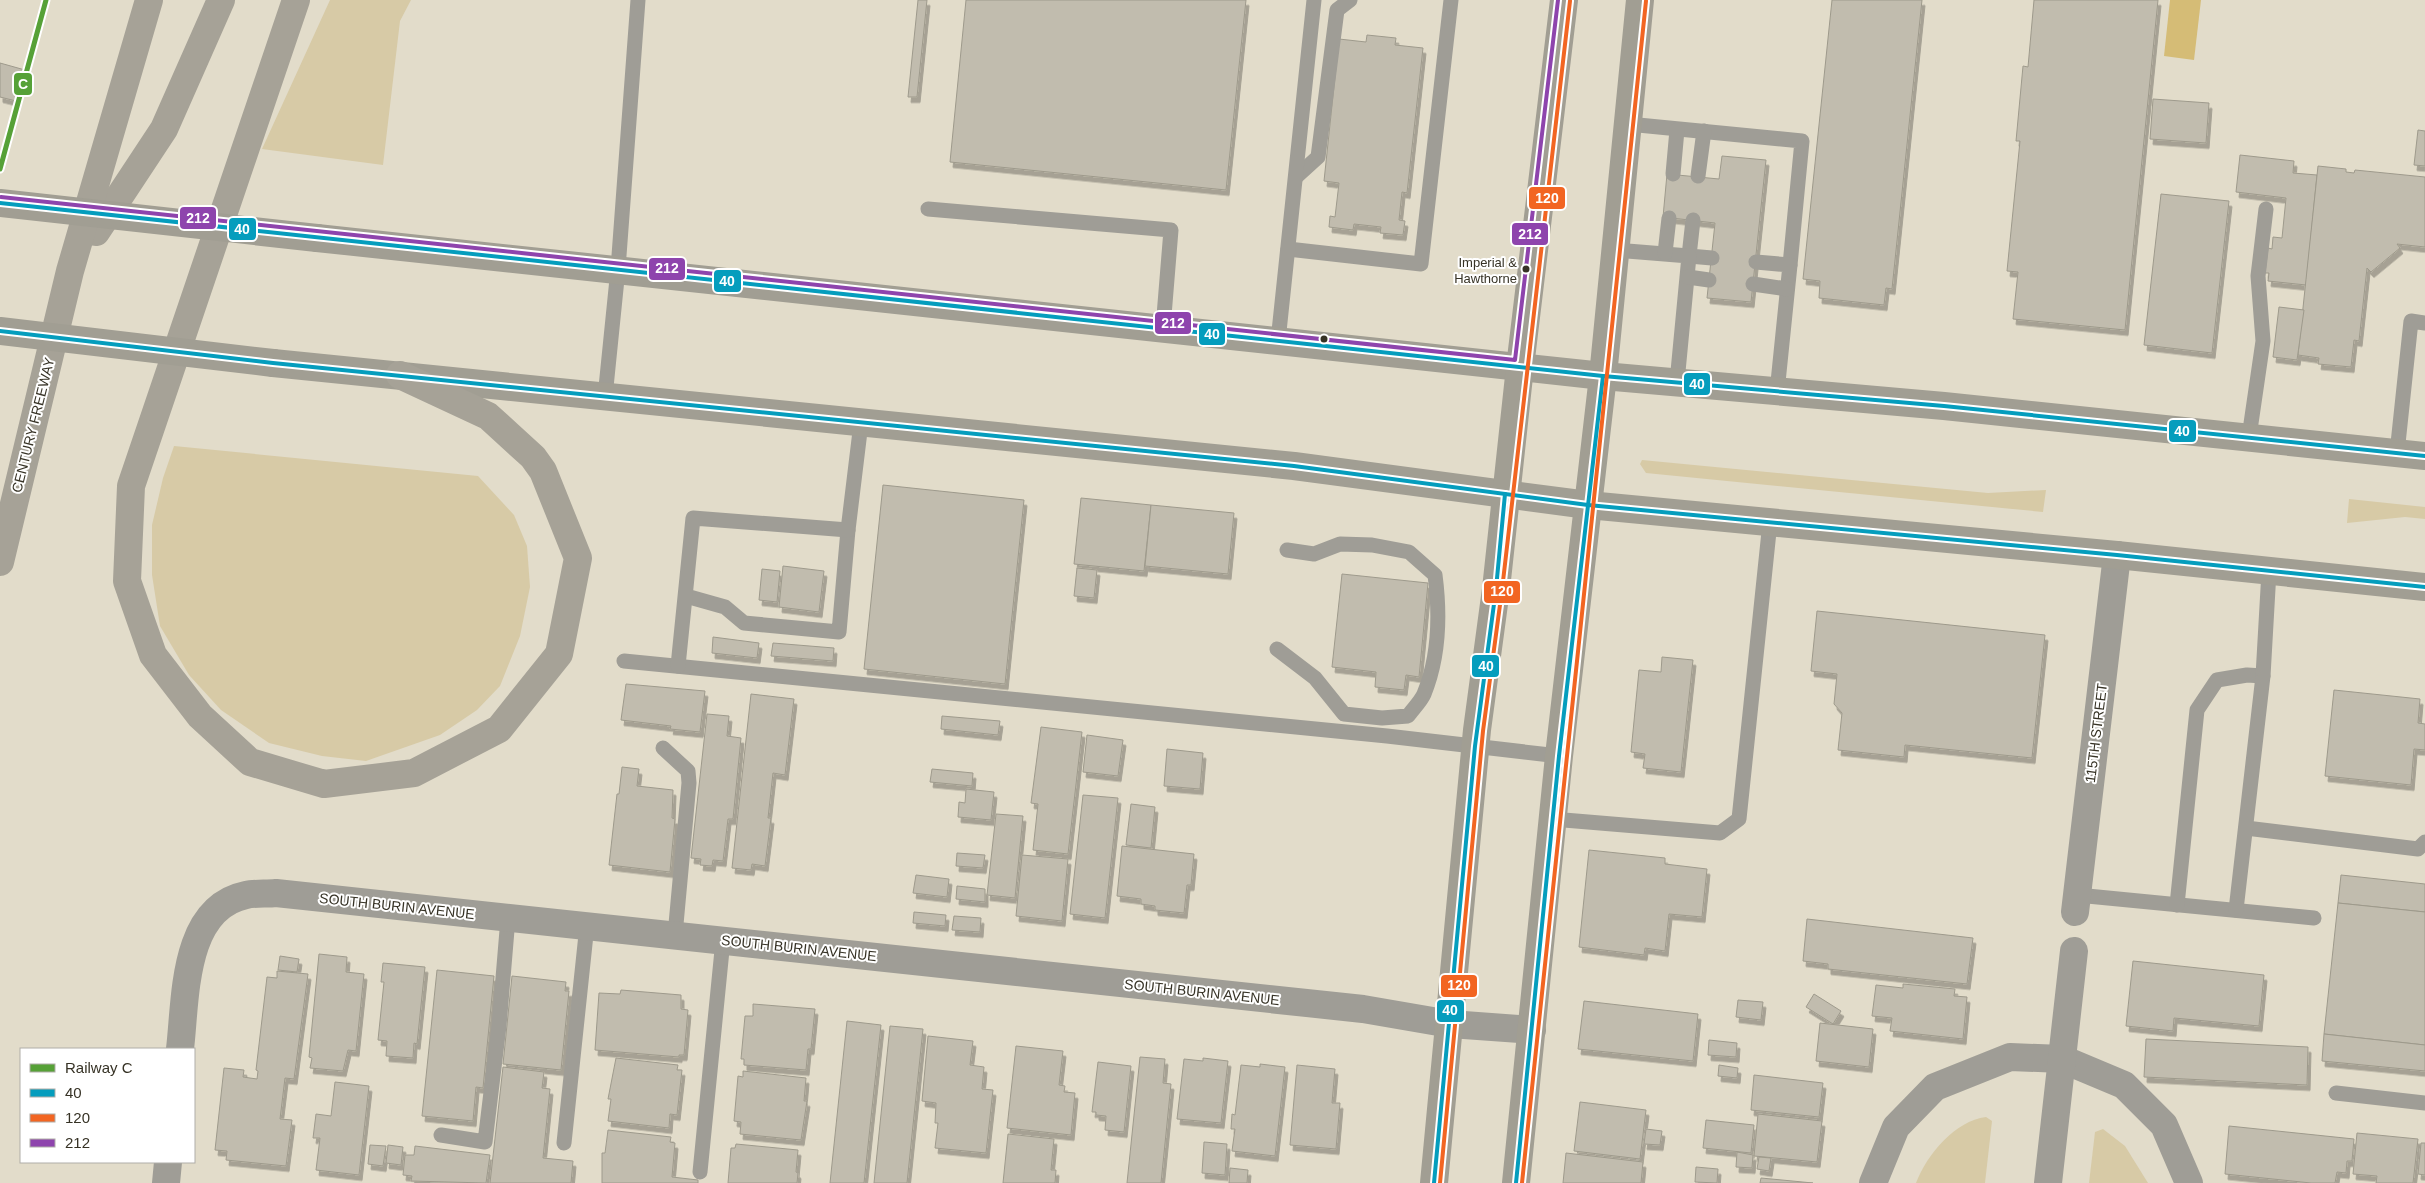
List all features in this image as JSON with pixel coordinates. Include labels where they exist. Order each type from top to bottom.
[{"type":"highway","name":"CENTURY FREEWAY","points":[[0,562],[70,271],[149,0]]},
{"type":"highway","points":[[70,271],[164,129],[221,0]]},
{"type":"highway","points":[[296,0],[131,486],[127,581],[153,655],[200,716],[250,762],[324,784],[414,773],[499,729],[559,654],[578,558],[543,471],[533,457],[488,416],[400,375]]},
{"type":"main road","points":[[1434,1183],[1475,746],[1496,589],[1505,494],[1564,0]]},
{"type":"main road","points":[[1516,1183],[1558,756],[1604,376],[1640,0]]},
{"type":"main road","points":[[0,203],[1604,376],[1944,406],[2425,456]]},
{"type":"main road","points":[[0,331],[273,363],[1294,466],[1588,505],[2117,555],[2425,587]]},
{"type":"street","name":"115TH STREET","points":[[2076,903],[2117,555]]},
{"type":"street","name":"SOUTH BURIN AVENUE","points":[[180,1048],[190,959],[200,930],[219,907],[244,895],[276,893],[1345,1007],[1450,1024],[1532,1030]]},
{"type":"street","points":[[2048,1183],[2074,951]]},
{"type":"street","points":[[1872,1183],[1896,1127],[1935,1087],[2010,1057],[2062,1059],[2124,1085],[2164,1125],[2188,1183]]},
{"type":"street","points":[[166,1183],[168,1163]]},
{"type":"lane","points":[[605,397],[618,269],[638,0]]},
{"type":"lane","points":[[1278,341],[1314,0]]},
{"type":"lane","points":[[1296,177],[1318,157],[1337,10],[1350,0]]},
{"type":"lane","points":[[1288,249],[1421,264],[1451,0]]},
{"type":"lane","points":[[1628,124],[1802,141],[1777,392]]},
{"type":"lane","points":[[1674,174],[1678,130]]},
{"type":"lane","points":[[1698,176],[1704,131]]},
{"type":"lane","points":[[928,209],[1172,230],[1163,328]]},
{"type":"lane","points":[[2249,437],[2263,341],[2258,276],[2266,209]]},
{"type":"lane","points":[[1665,253],[1669,218]]},
{"type":"lane","points":[[1678,382],[1693,220]]},
{"type":"lane","points":[[1615,250],[1712,258]]},
{"type":"lane","points":[[1756,262],[1790,265]]},
{"type":"lane","points":[[1688,277],[1709,280]]},
{"type":"lane","points":[[1753,284],[1787,289]]},
{"type":"lane","points":[[2397,453],[2411,322],[2425,323]]},
{"type":"lane","points":[[686,596],[725,607],[744,623],[839,632],[848,530],[861,423]]},
{"type":"lane","points":[[678,666],[693,518],[848,530]]},
{"type":"lane","points":[[1552,819],[1720,833],[1738,819],[1770,522]]},
{"type":"lane","points":[[1277,649],[1315,678],[1344,714],[1382,718],[1408,716],[1423,695],[1434,657],[1439,604],[1436,575],[1409,552],[1372,545],[1340,544],[1314,554],[1287,550]]},
{"type":"lane","points":[[2236,910],[2263,676],[2269,571]]},
{"type":"lane","points":[[624,661],[1475,746],[1558,756]]},
{"type":"lane","points":[[2177,905],[2197,710],[2216,680],[2247,675],[2263,676]]},
{"type":"lane","points":[[663,748],[688,771],[689,783],[675,935]]},
{"type":"lane","points":[[2246,828],[2418,849],[2425,842]]},
{"type":"lane","points":[[2076,903],[2177,905],[2314,918]]},
{"type":"lane","points":[[440,1135],[485,1142],[499,1026],[508,918]]},
{"type":"lane","points":[[564,1143],[587,926]]},
{"type":"lane","points":[[700,1172],[723,940]]},
{"type":"lane","points":[[2336,1093],[2425,1102]]},
{"type":"shaded area","points":[[330,0],[411,0],[400,21],[383,165],[262,149]]},
{"type":"shaded area","points":[[2170,0],[2201,0],[2194,60],[2164,56]]},
{"type":"shaded area","points":[[174,446],[478,476],[514,515],[527,546],[530,587],[520,636],[500,686],[477,710],[440,735],[366,761],[322,756],[269,743],[221,710],[189,675],[160,626],[152,575],[152,525],[163,478]]},
{"type":"shaded area","points":[[1642,460],[1988,493],[2046,490],[2043,512],[1646,473],[1640,464]]},
{"type":"shaded area","points":[[2349,499],[2425,507],[2425,519],[2405,517],[2347,523]]},
{"type":"shaded area","points":[[1986,1117],[1992,1121],[1985,1183],[1916,1183],[1927,1161],[1943,1141],[1964,1125]]},
{"type":"shaded area","points":[[2103,1129],[2125,1146],[2148,1183],[2089,1183],[2095,1132]]},
{"type":"building","points":[[918,0],[927,0],[917,97],[908,97]]},
{"type":"building","points":[[966,0],[1246,0],[1226,190],[950,162]]},
{"type":"building","points":[[1832,0],[1922,0],[1892,289],[1886,288],[1884,305],[1819,298],[1820,281],[1803,279]]},
{"type":"building","points":[[2034,0],[2158,0],[2125,330],[2013,319],[2018,272],[2007,271],[2020,141],[2016,141],[2023,66],[2028,67]]},
{"type":"building","points":[[1367,35],[1396,38],[1395,45],[1423,48],[1407,193],[1402,192],[1399,220],[1405,221],[1403,235],[1380,233],[1381,227],[1354,224],[1353,230],[1329,227],[1330,216],[1335,217],[1339,183],[1324,181],[1339,39],[1366,42]]},
{"type":"building","points":[[0,63],[25,70],[16,101],[0,97]]},
{"type":"building","points":[[2153,99],[2209,103],[2206,143],[2150,139]]},
{"type":"building","points":[[2418,130],[2425,131],[2425,166],[2414,165]]},
{"type":"building","points":[[2240,155],[2294,161],[2293,173],[2317,175],[2306,285],[2268,281],[2269,273],[2265,273],[2268,248],[2272,249],[2273,237],[2282,238],[2286,198],[2236,192]]},
{"type":"building","points":[[1722,156],[1766,160],[1751,302],[1707,298],[1715,223],[1663,217],[1667,174],[1719,179]]},
{"type":"building","points":[[2318,166],[2346,169],[2346,172],[2354,173],[2355,170],[2425,177],[2425,247],[2397,244],[2400,248],[2371,272],[2367,268],[2359,341],[2354,340],[2351,367],[2318,364],[2319,358],[2298,355]]},
{"type":"building","points":[[2161,194],[2229,201],[2212,353],[2144,345]]},
{"type":"building","points":[[2279,307],[2304,310],[2297,360],[2273,357]]},
{"type":"building","points":[[883,485],[1024,500],[1005,684],[864,669]]},
{"type":"building","points":[[1081,498],[1151,505],[1144,571],[1074,564]]},
{"type":"building","points":[[1151,505],[1234,513],[1228,574],[1145,566]]},
{"type":"building","points":[[783,566],[824,571],[819,612],[779,607]]},
{"type":"building","points":[[1077,568],[1097,570],[1094,598],[1074,596]]},
{"type":"building","points":[[762,569],[780,571],[777,602],[759,600]]},
{"type":"building","points":[[1342,574],[1428,583],[1419,677],[1406,675],[1404,690],[1375,687],[1376,672],[1332,667]]},
{"type":"building","points":[[1817,611],[2045,635],[2032,758],[1905,745],[1904,757],[1838,750],[1842,713],[1834,704],[1837,674],[1811,671]]},
{"type":"building","points":[[713,637],[759,643],[757,658],[712,653]]},
{"type":"building","points":[[773,643],[834,648],[833,661],[771,656]]},
{"type":"building","points":[[1662,657],[1693,660],[1681,772],[1643,768],[1645,754],[1631,752],[1639,670],[1661,672]]},
{"type":"building","points":[[626,684],[705,691],[700,732],[670,729],[671,726],[621,720]]},
{"type":"building","points":[[2334,690],[2420,699],[2418,723],[2425,724],[2425,750],[2414,749],[2411,785],[2325,776]]},
{"type":"building","points":[[751,694],[794,699],[785,775],[773,773],[768,818],[771,818],[765,866],[752,864],[751,870],[732,868]]},
{"type":"building","points":[[707,714],[729,716],[727,736],[741,738],[733,819],[728,819],[723,861],[713,860],[712,866],[700,865],[701,859],[691,858]]},
{"type":"building","points":[[942,716],[1000,721],[998,735],[941,729]]},
{"type":"building","points":[[1041,727],[1082,732],[1068,854],[1033,850],[1038,804],[1031,803]]},
{"type":"building","points":[[1087,735],[1123,740],[1118,776],[1083,772]]},
{"type":"building","points":[[1167,749],[1203,753],[1200,789],[1164,786]]},
{"type":"building","points":[[622,767],[639,769],[637,786],[673,790],[672,818],[675,819],[670,872],[609,865]]},
{"type":"building","points":[[932,769],[973,773],[972,786],[930,782]]},
{"type":"building","points":[[966,789],[994,792],[991,820],[958,817],[959,802],[965,803]]},
{"type":"building","points":[[1083,795],[1118,798],[1105,918],[1070,914]]},
{"type":"building","points":[[1131,804],[1155,807],[1151,848],[1126,845]]},
{"type":"building","points":[[996,814],[1023,816],[1015,898],[987,895]]},
{"type":"building","points":[[1122,846],[1194,854],[1191,885],[1187,885],[1184,913],[1155,910],[1155,906],[1141,904],[1141,899],[1117,896]]},
{"type":"building","points":[[1589,850],[1665,858],[1665,864],[1707,869],[1702,917],[1669,914],[1665,951],[1645,948],[1644,955],[1579,947]]},
{"type":"building","points":[[957,853],[985,855],[983,868],[956,866]]},
{"type":"building","points":[[1022,855],[1068,859],[1062,921],[1016,916]]},
{"type":"building","points":[[916,875],[949,879],[947,897],[913,893]]},
{"type":"building","points":[[2341,875],[2425,884],[2425,912],[2338,903]]},
{"type":"building","points":[[957,886],[985,889],[985,902],[956,899]]},
{"type":"building","points":[[2338,903],[2425,912],[2425,1045],[2324,1034]]},
{"type":"building","points":[[914,912],[946,915],[945,926],[913,923]]},
{"type":"building","points":[[954,916],[981,918],[980,932],[952,930]]},
{"type":"building","points":[[1807,919],[1973,938],[1967,984],[1828,969],[1828,964],[1803,961]]},
{"type":"building","points":[[319,954],[347,957],[346,972],[364,974],[356,1051],[348,1050],[343,1071],[310,1068],[312,1058],[309,1057]]},
{"type":"building","points":[[280,956],[299,959],[297,972],[278,970]]},
{"type":"building","points":[[2133,961],[2264,975],[2259,1026],[2174,1018],[2173,1031],[2126,1026]]},
{"type":"building","points":[[383,963],[425,967],[417,1044],[414,1043],[413,1058],[386,1056],[387,1041],[378,1040],[384,982],[381,982]]},
{"type":"building","points":[[437,970],[494,976],[483,1088],[476,1087],[473,1121],[422,1116]]},
{"type":"building","points":[[277,971],[308,974],[294,1079],[285,1078],[280,1119],[292,1120],[286,1166],[226,1160],[227,1151],[215,1150],[224,1068],[244,1070],[243,1077],[257,1079],[258,1071],[256,1070],[267,977],[277,978]]},
{"type":"building","points":[[512,976],[566,982],[565,991],[569,991],[561,1070],[503,1064]]},
{"type":"building","points":[[1903,984],[1955,989],[1954,996],[1967,997],[1963,1039],[1890,1031],[1892,1018],[1872,1016],[1876,985],[1903,988]]},
{"type":"building","points":[[621,990],[681,995],[681,1009],[688,1010],[684,1055],[679,1055],[679,1057],[595,1050],[599,993],[620,994]]},
{"type":"building","points":[[1814,994],[1841,1011],[1833,1024],[1806,1007]]},
{"type":"building","points":[[1738,1000],[1763,1002],[1761,1020],[1736,1017]]},
{"type":"building","points":[[1584,1001],[1698,1014],[1693,1061],[1578,1049]]},
{"type":"building","points":[[753,1004],[815,1009],[811,1049],[808,1049],[806,1070],[744,1065],[744,1059],[741,1059],[745,1016],[753,1016]]},
{"type":"building","points":[[847,1021],[881,1025],[864,1183],[830,1183]]},
{"type":"building","points":[[1820,1023],[1873,1029],[1869,1067],[1816,1061]]},
{"type":"building","points":[[890,1026],[923,1029],[907,1183],[874,1183]]},
{"type":"building","points":[[2324,1034],[2425,1045],[2425,1071],[2322,1061]]},
{"type":"building","points":[[928,1036],[973,1041],[970,1065],[984,1067],[982,1089],[993,1090],[986,1153],[935,1148],[938,1123],[935,1123],[936,1103],[922,1101]]},
{"type":"building","points":[[2146,1039],[2308,1047],[2307,1085],[2144,1077]]},
{"type":"building","points":[[1709,1040],[1737,1043],[1736,1057],[1708,1055]]},
{"type":"building","points":[[1016,1046],[1063,1051],[1059,1085],[1065,1086],[1064,1092],[1075,1093],[1071,1135],[1007,1128]]},
{"type":"building","points":[[1140,1057],[1165,1059],[1163,1083],[1171,1084],[1161,1183],[1127,1183]]},
{"type":"building","points":[[616,1058],[678,1065],[677,1070],[682,1070],[677,1115],[670,1114],[669,1128],[608,1121],[611,1099],[608,1099]]},
{"type":"building","points":[[1203,1058],[1228,1061],[1221,1123],[1177,1119],[1184,1059],[1203,1061]]},
{"type":"building","points":[[1098,1062],[1131,1066],[1124,1132],[1105,1130],[1106,1116],[1096,1115],[1096,1112],[1092,1112]]},
{"type":"building","points":[[1260,1064],[1285,1067],[1275,1156],[1232,1151],[1235,1129],[1231,1129],[1232,1114],[1235,1115],[1241,1065],[1260,1067]]},
{"type":"building","points":[[1297,1065],[1335,1069],[1332,1103],[1340,1103],[1336,1149],[1290,1145]]},
{"type":"building","points":[[1719,1065],[1738,1068],[1737,1078],[1718,1076]]},
{"type":"building","points":[[503,1067],[544,1072],[542,1088],[550,1089],[543,1158],[573,1161],[571,1183],[490,1183]]},
{"type":"building","points":[[743,1071],[806,1078],[804,1101],[807,1101],[801,1140],[740,1134],[741,1122],[734,1121],[738,1076],[743,1077]]},
{"type":"building","points":[[1754,1075],[1823,1083],[1819,1117],[1751,1110]]},
{"type":"building","points":[[335,1082],[369,1086],[359,1175],[316,1170],[320,1138],[313,1138],[316,1114],[331,1116]]},
{"type":"building","points":[[1580,1102],[1646,1110],[1640,1159],[1574,1151]]},
{"type":"building","points":[[1758,1114],[1822,1121],[1817,1162],[1754,1156]]},
{"type":"building","points":[[1706,1120],[1754,1125],[1751,1153],[1703,1148]]},
{"type":"building","points":[[2229,1126],[2354,1139],[2352,1161],[2347,1161],[2346,1173],[2337,1172],[2335,1183],[2311,1183],[2225,1174]]},
{"type":"building","points":[[1646,1129],[1662,1131],[1660,1145],[1644,1144]]},
{"type":"building","points":[[608,1130],[671,1137],[670,1142],[675,1143],[672,1177],[698,1180],[698,1183],[602,1183],[602,1153],[605,1153]]},
{"type":"building","points":[[2357,1133],[2418,1139],[2413,1183],[2376,1183],[2377,1176],[2353,1174]]},
{"type":"building","points":[[1008,1134],[1054,1139],[1051,1170],[1056,1170],[1055,1183],[1003,1183]]},
{"type":"building","points":[[1204,1142],[1227,1144],[1225,1175],[1202,1173]]},
{"type":"building","points":[[2421,1143],[2425,1143],[2425,1175],[2418,1174]]},
{"type":"building","points":[[736,1144],[798,1150],[797,1183],[728,1183],[731,1148],[735,1148]]},
{"type":"building","points":[[370,1145],[386,1146],[383,1166],[368,1164]]},
{"type":"building","points":[[388,1145],[403,1147],[401,1165],[386,1163]]},
{"type":"building","points":[[415,1146],[490,1155],[486,1183],[411,1181],[412,1176],[403,1175],[405,1155],[414,1155]]},
{"type":"building","points":[[1737,1152],[1753,1155],[1752,1168],[1736,1167]]},
{"type":"building","points":[[1566,1153],[1643,1162],[1641,1183],[1563,1183]]},
{"type":"building","points":[[1759,1157],[1771,1158],[1769,1171],[1757,1169]]},
{"type":"building","points":[[1696,1167],[1718,1169],[1717,1183],[1695,1182]]},
{"type":"building","points":[[1230,1168],[1248,1170],[1247,1183],[1229,1183]]},
{"type":"building","points":[[1761,1178],[1813,1183],[1760,1183]]},
{"type":"rail line","name":"C","points":[[0,169],[46,0]]},
{"type":"transit line","name":"212","points":[[1,197],[1515,360],[1558,0]]},
{"type":"transit line","name":"120","points":[[1440,1183],[1483,731],[1502,590],[1570,1]]},
{"type":"transit line","name":"120","points":[[1522,1183],[1646,1]]},
{"type":"transit line","name":"40","points":[[0,203],[1603,376],[1944,406],[2425,456]]},
{"type":"transit line","name":"40","points":[[0,331],[273,363],[1294,466],[1588,505],[2117,555],[2425,587]]},
{"type":"transit line","name":"40","points":[[1516,1183],[1559,756],[1603,376]]},
{"type":"transit line","name":"40","points":[[1434,1183],[1475,746],[1496,589],[1505,494]]},
{"type":"place","name":"Imperial & Hawthorne","points":[[1526,269]]}]
